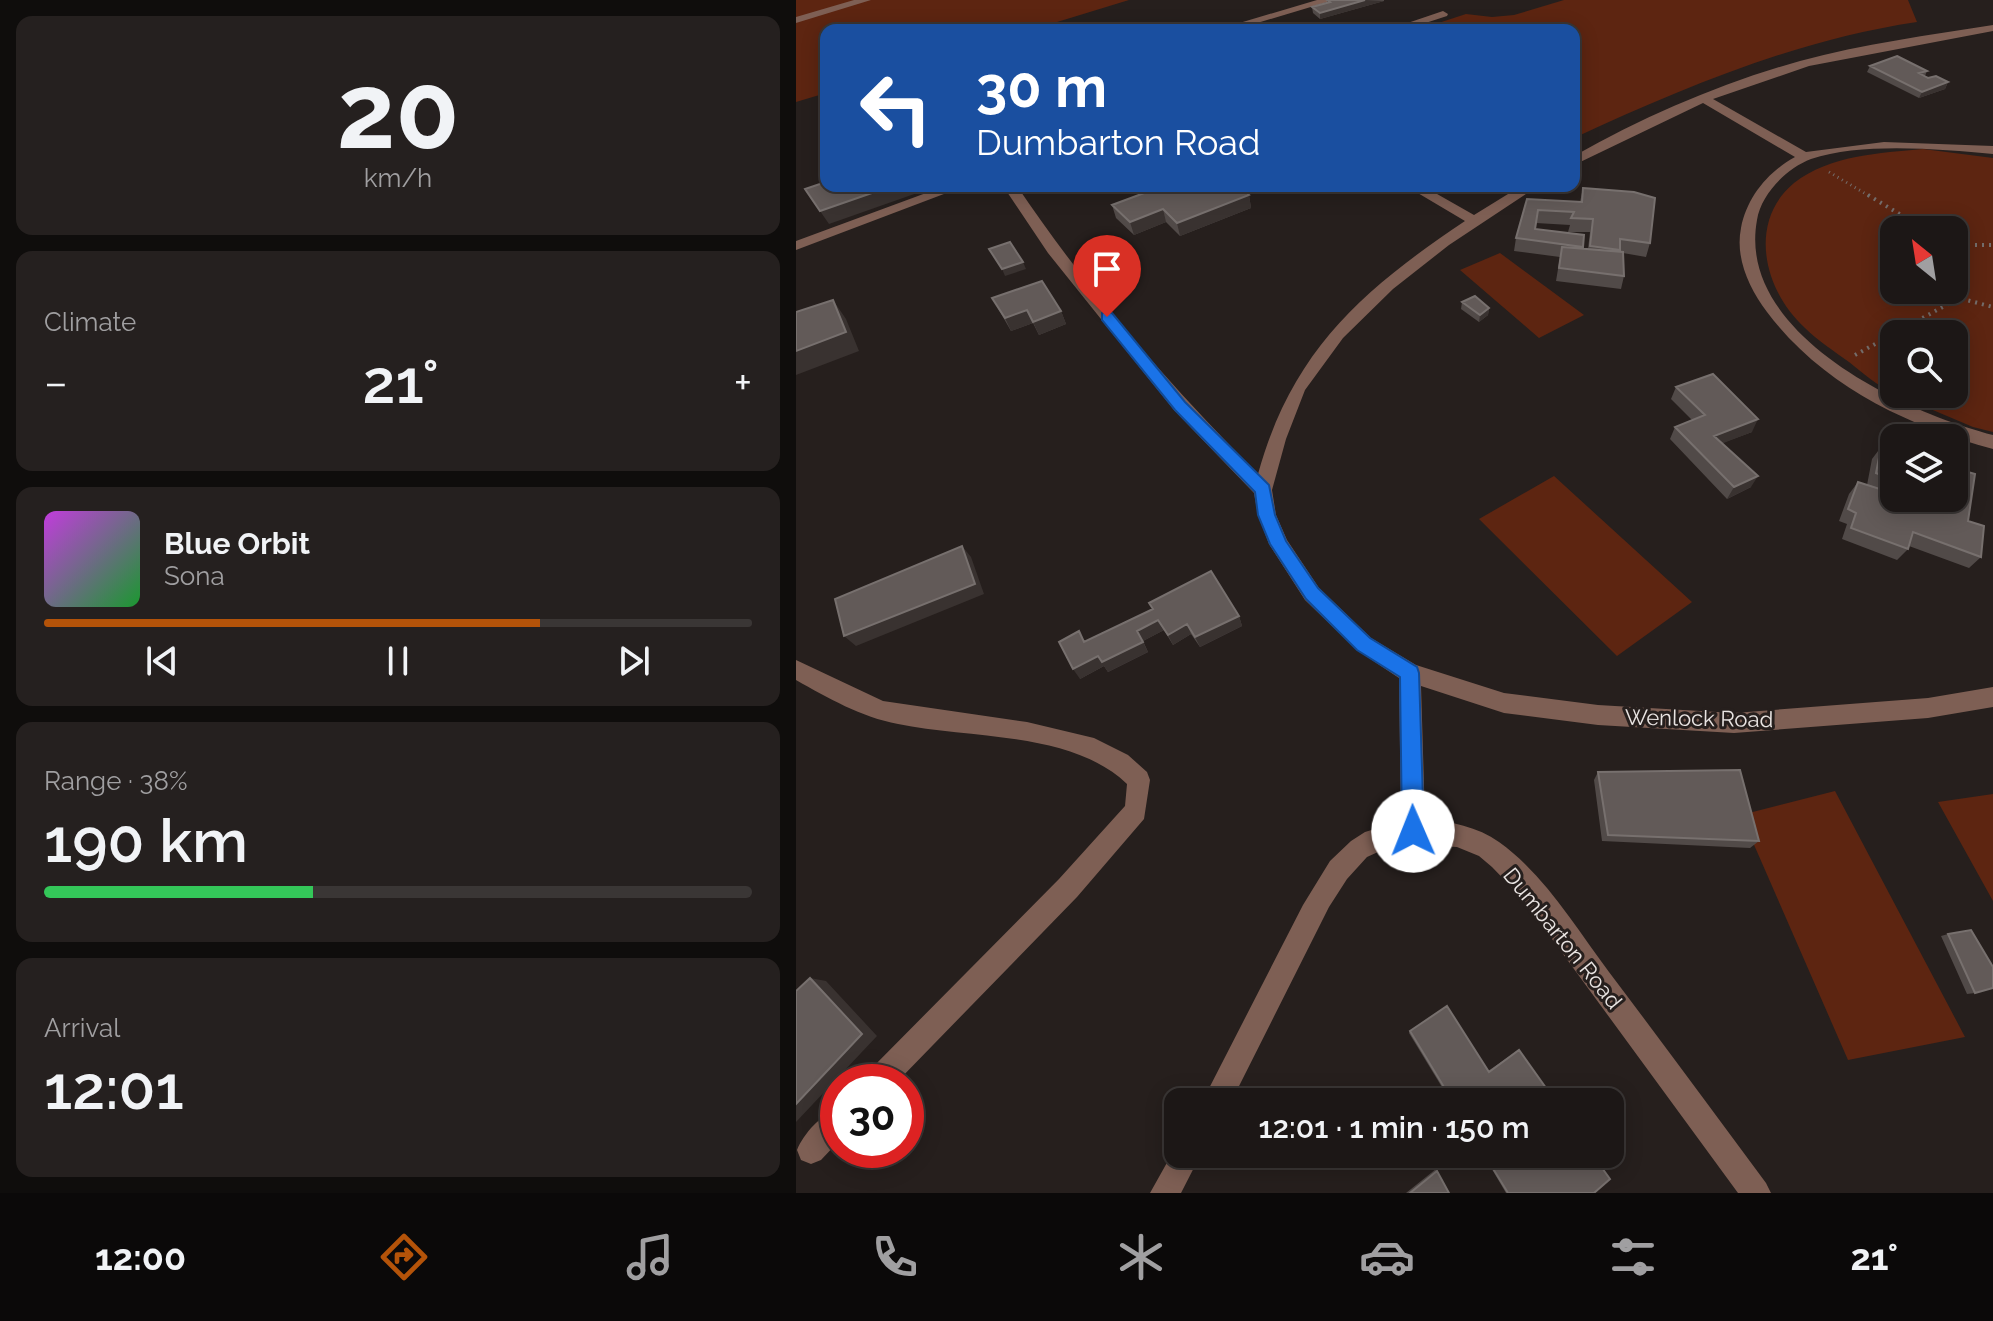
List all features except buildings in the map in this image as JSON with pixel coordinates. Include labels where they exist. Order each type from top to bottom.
[{"type":"street","points":[[796,20],[866,0]]},
{"type":"street","points":[[1243,24],[1329,0]]},
{"type":"street","points":[[1412,24],[1443,14]]},
{"type":"street","points":[[1580,158],[1704,99],[1804,64],[1993,28]]},
{"type":"street","points":[[1704,99],[1804,157]]},
{"type":"street","points":[[1993,150],[1925,143],[1888,144],[1804,157],[1771,182],[1756,201],[1744,246],[1748,268],[1760,290],[1786,326],[1832,368],[1888,404],[1965,435],[1993,442]]},
{"type":"street","points":[[796,246],[942,192]]},
{"type":"street","points":[[1014,192],[1053,250],[1180,406],[1263,490]]},
{"type":"street","points":[[1424,192],[1473,220]]},
{"type":"street","points":[[1413,831],[1410,673],[1364,644],[1312,594],[1279,544],[1267,515],[1263,490],[1275,439],[1292,401],[1316,360],[1364,307],[1473,220],[1521,192]]},
{"type":"street","points":[[796,669],[860,704],[894,714],[1054,736],[1103,753],[1132,771],[1139,780],[1136,811],[1068,888],[896,1064]]},
{"type":"street","name":"Wenlock Road","points":[[1410,673],[1504,703],[1598,715],[1734,723],[1928,708],[1993,697]]},
{"type":"street","name":"Dumbarton Road","points":[[1223,1088],[1314,911],[1342,866],[1358,850],[1376,839],[1413,831],[1448,834],[1487,848],[1523,883],[1565,933],[1756,1193]]},
{"type":"street","points":[[811,1150],[820,1141]]},
{"type":"street","points":[[1165,1193],[1179,1168]]},
{"type":"path","points":[[1804,157],[1903,216]]},
{"type":"path","points":[[1968,245],[1993,245]]},
{"type":"path","points":[[1968,300],[1993,307]]},
{"type":"path","points":[[1832,368],[1948,304]]},
{"type":"shaded area","points":[[796,0],[1129,0],[1051,24],[820,24],[820,95],[796,102]]},
{"type":"shaded area","points":[[1564,0],[1908,0],[1917,22],[1872,30],[1785,53],[1699,84],[1580,135],[1580,24],[1435,24],[1466,14],[1492,17],[1514,15]]},
{"type":"shaded area","points":[[1923,149],[1993,158],[1993,432],[1928,408],[1968,408],[1968,320],[1880,320],[1880,386],[1805,328],[1779,295],[1766,256],[1766,236],[1770,217],[1779,199],[1794,183],[1823,166],[1873,154]]},
{"type":"shaded area","points":[[1500,253],[1584,315],[1539,338],[1460,270]]},
{"type":"shaded area","points":[[1554,476],[1692,602],[1617,656],[1479,519]]},
{"type":"shaded area","points":[[1835,791],[1965,1037],[1848,1060],[1741,815]]},
{"type":"shaded area","points":[[1993,794],[1993,901],[1938,802]]},
{"type":"route","points":[[1107,317],[1180,406],[1263,490],[1267,515],[1279,544],[1312,594],[1364,644],[1410,673],[1413,831]]}]
